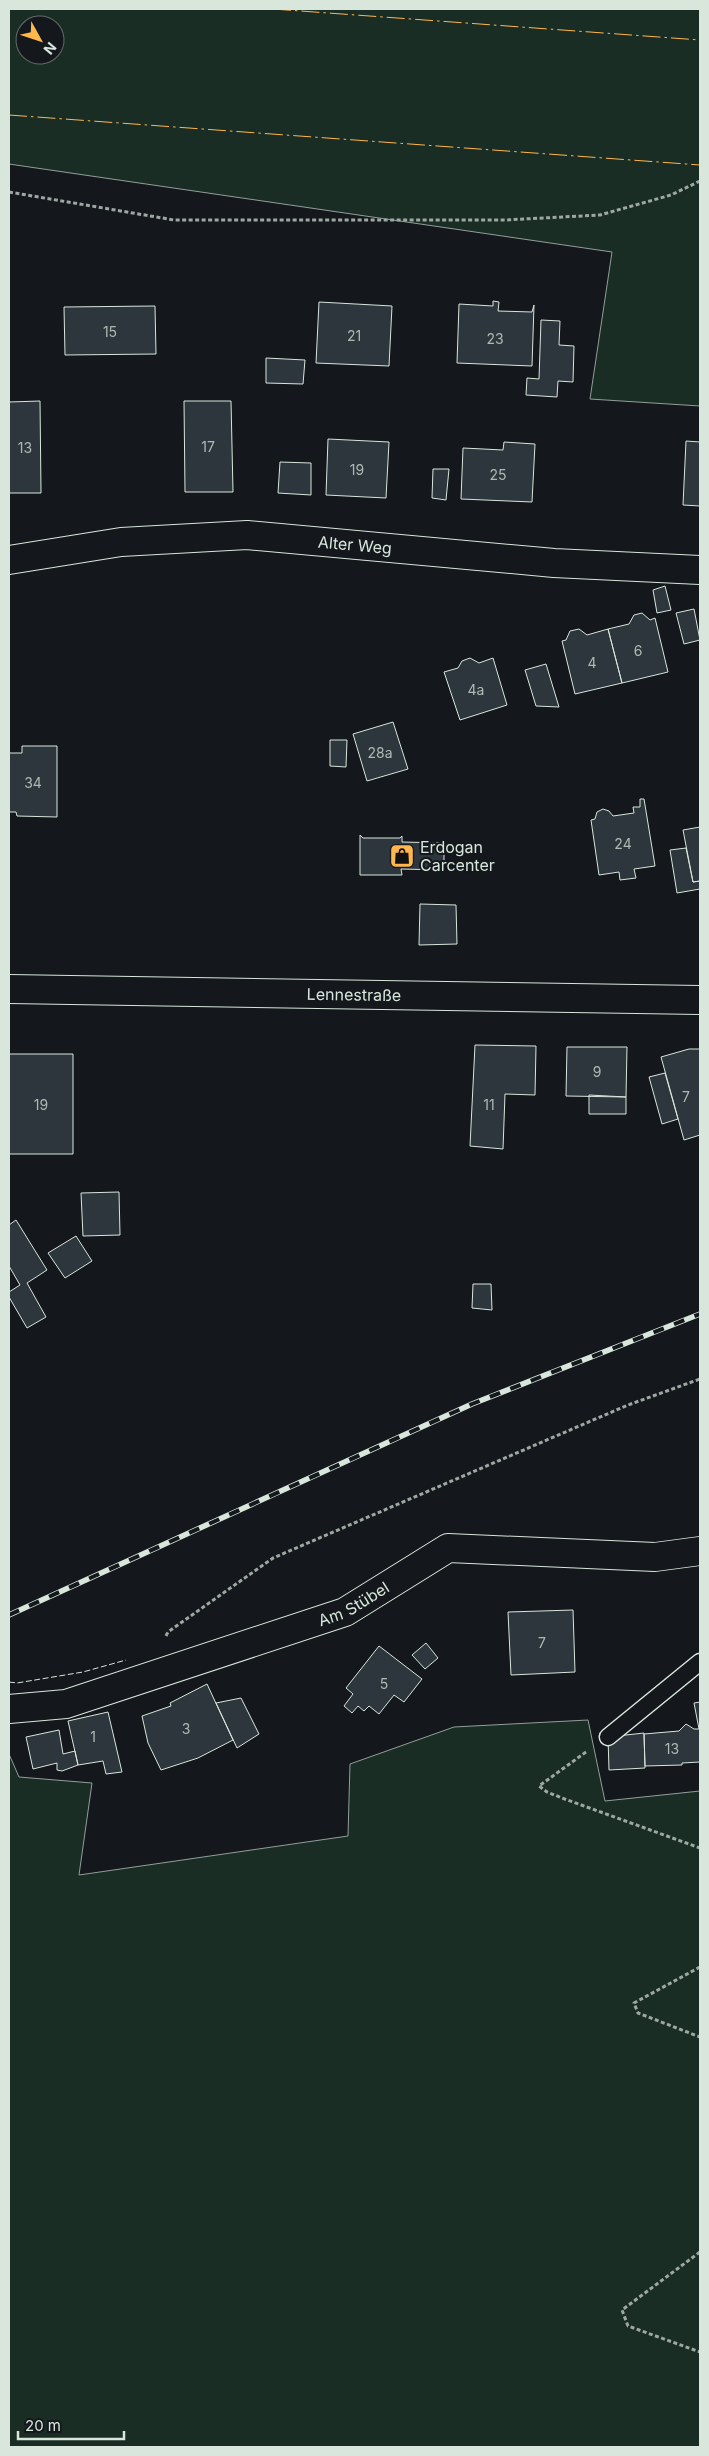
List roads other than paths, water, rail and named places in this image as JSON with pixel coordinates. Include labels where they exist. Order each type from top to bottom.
[{"type":"street","name":"Alter Weg","points":[[9,560],[121,542],[247,535],[554,563],[700,570]]},
{"type":"street","name":"Lennestraße","points":[[9,988],[700,1000]]},
{"type":"street","name":"Am Stübel","points":[[9,1709],[66,1704],[345,1612],[448,1548],[655,1557],[700,1551]]},
{"type":"lane","points":[[608,1737],[700,1662]]},
{"type":"railway","points":[[9,1615],[472,1404],[700,1314]]},
{"type":"place","name":"Erdogan Carcenter","points":[[402,856]]}]
